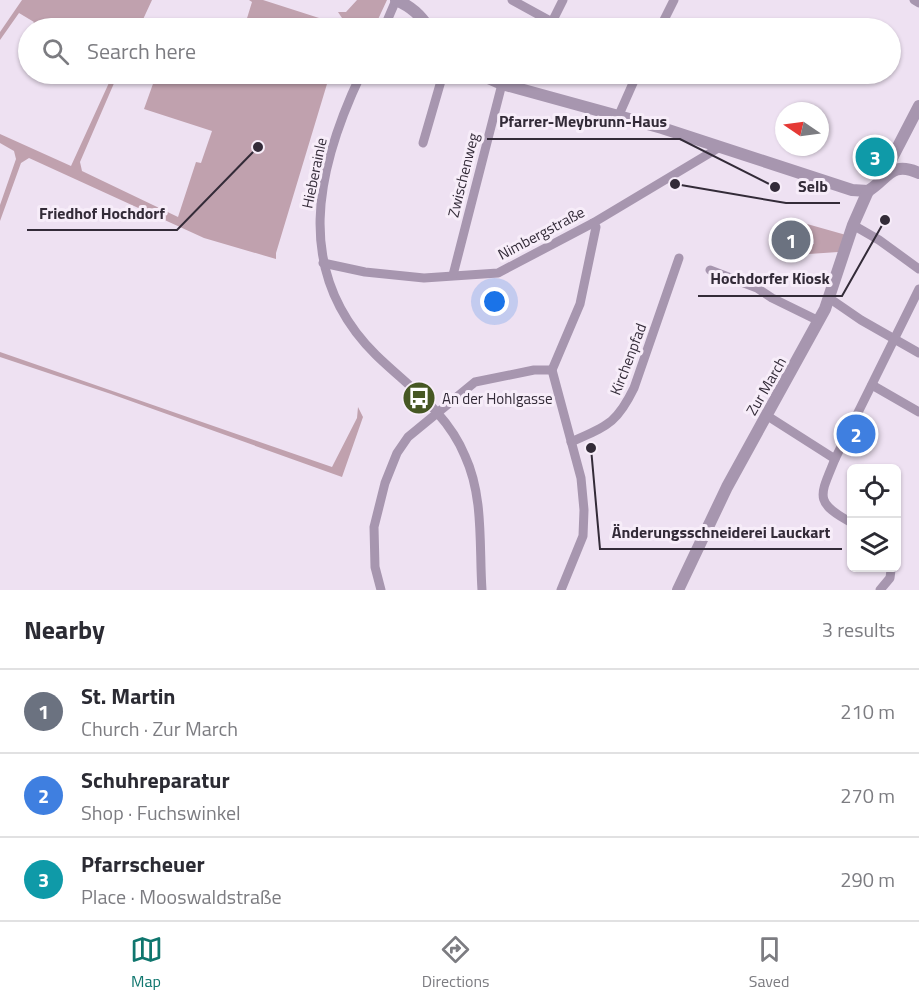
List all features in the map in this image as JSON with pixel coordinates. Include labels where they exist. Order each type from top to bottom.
[{"type":"street","points":[[388,18],[396,0],[409,5],[422,18]]},
{"type":"street","points":[[512,0],[545,18]]},
{"type":"street","points":[[554,18],[563,0]]},
{"type":"street","points":[[665,18],[674,0]]},
{"type":"street","points":[[914,0],[919,3]]},
{"type":"street","name":"Hieberainle","points":[[357,84],[339,129],[321,198],[319,229],[323,263],[332,290],[347,320],[364,343],[438,412],[466,457],[475,488],[478,510],[482,590]]},
{"type":"street","points":[[423,143],[441,84]]},
{"type":"street","points":[[502,84],[720,147],[852,190],[868,191],[891,171],[904,168],[919,173]]},
{"type":"street","name":"Zwischenweg","points":[[453,275],[502,84]]},
{"type":"street","points":[[618,117],[633,84]]},
{"type":"street","points":[[891,171],[890,162],[919,106]]},
{"type":"street","name":"Nimbergstraße","points":[[323,263],[365,272],[424,278],[498,273],[593,222],[720,147]]},
{"type":"street","name":"Zur March","points":[[678,590],[727,487],[819,321],[853,225],[868,191]]},
{"type":"street","points":[[561,590],[583,536],[582,478],[552,370],[580,304],[596,227],[593,222]]},
{"type":"street","points":[[853,225],[879,240],[919,269]]},
{"type":"street","name":"Kirchenpfad","points":[[571,442],[610,424],[626,405],[679,258]]},
{"type":"street","points":[[710,270],[757,288],[819,321]]},
{"type":"street","points":[[847,520],[835,514],[824,502],[825,485],[834,459],[919,289]]},
{"type":"street","points":[[829,297],[861,320],[919,353]]},
{"type":"street","points":[[381,590],[375,567],[374,528],[385,483],[397,453],[408,437],[475,382],[534,370],[552,370]]},
{"type":"street","points":[[872,385],[919,412]]},
{"type":"street","points":[[766,415],[834,459]]},
{"type":"street","points":[[880,590],[890,578],[891,572]]},
{"type":"shaded area","points":[[22,0],[152,0],[144,18],[27,18],[19,13],[0,40],[0,32]]},
{"type":"shaded area","points":[[249,0],[263,0],[319,18],[247,18],[252,2]]},
{"type":"shaded area","points":[[357,0],[387,0],[379,18],[342,18],[338,12],[346,12]]},
{"type":"shaded area","points":[[108,84],[114,84],[80,162],[82,171],[178,217],[196,162],[201,163],[212,131],[144,109],[153,84],[327,84],[276,259],[204,238],[29,158],[21,163],[0,221],[0,205],[16,159],[14,151],[0,143],[0,134],[71,166]]},
{"type":"shaded area","points":[[793,220],[846,235],[838,252],[809,254],[809,245],[814,244],[813,238],[809,237],[809,227]]},
{"type":"shaded area","points":[[0,352],[332,467],[357,418],[358,407],[363,417],[342,477],[111,394],[0,357]]},
{"type":"place","name":"Friedhof Hochdorf","points":[[258,147]]},
{"type":"place","name":"Pfarrscheuer","points":[[875,157]]},
{"type":"place","name":"Selb","points":[[675,184]]},
{"type":"place","name":"Pfarrer-Meybrunn-Haus","points":[[775,187]]},
{"type":"place","name":"Hochdorfer Kiosk","points":[[885,220]]},
{"type":"place","name":"St. Martin","points":[[791,240]]},
{"type":"place","name":"An der Hohlgasse","points":[[419,398]]},
{"type":"place","name":"Schuhreparatur","points":[[856,434]]},
{"type":"place","name":"Änderungsschneiderei Lauckart","points":[[591,448]]}]
